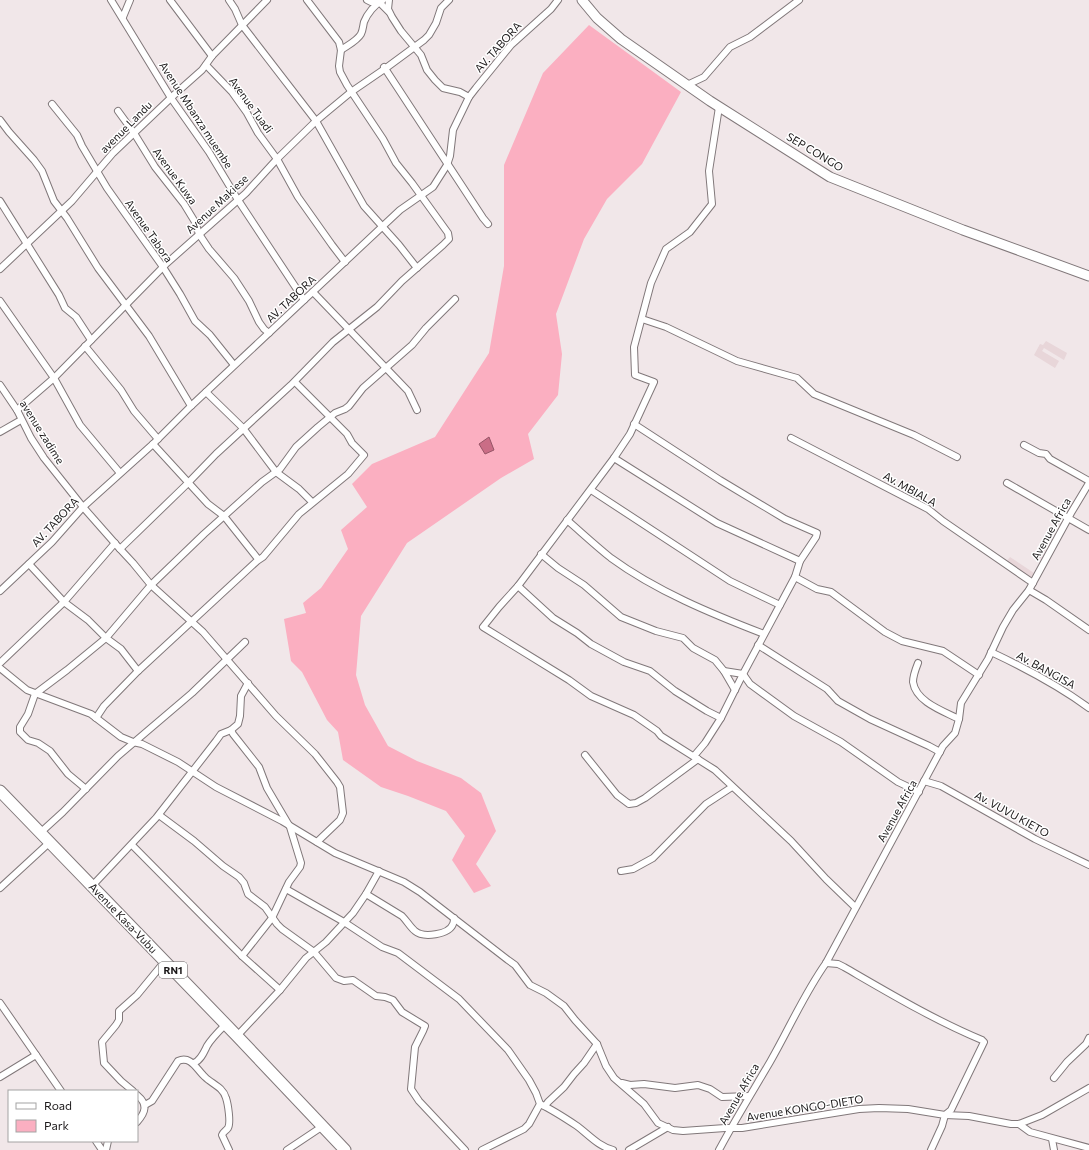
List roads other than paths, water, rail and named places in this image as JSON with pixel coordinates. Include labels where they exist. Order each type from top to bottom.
[{"type":"highway","name":"Avenue Kasa-Vubu","points":[[0,791],[238,1036],[345,1150]]},
{"type":"street","name":"Avenue Mbanza muembe","points":[[111,0],[171,98],[209,152],[238,200],[304,300]]},
{"type":"street","points":[[122,17],[130,0]]},
{"type":"street","points":[[170,0],[212,56]]},
{"type":"street","points":[[229,0],[242,25],[316,121],[364,206],[399,245],[417,268]]},
{"type":"street","name":"avenue Landu","points":[[0,269],[61,211],[113,153],[194,78],[212,56],[267,0]]},
{"type":"street","points":[[120,549],[216,454],[295,382],[333,342],[377,307],[402,281],[447,242],[449,237],[421,195],[396,163],[383,139],[342,77],[338,66],[341,50],[339,42],[309,2],[316,0]]},
{"type":"street","points":[[367,0],[371,2],[381,1]]},
{"type":"street","points":[[388,0],[389,12]]},
{"type":"street","name":"Avenue Makiese","points":[[16,410],[54,378],[163,267],[238,200],[316,121],[351,92],[429,35],[436,23],[441,8],[449,0]]},
{"type":"street","name":"AV. TABORA","points":[[0,591],[52,542],[84,507],[155,442],[234,365],[400,210],[433,187],[447,165],[450,156],[453,130],[469,98],[511,45],[558,0]]},
{"type":"street","name":"SEP CONGO","points":[[582,0],[597,18],[621,39],[719,107],[830,177],[956,227],[1089,276]]},
{"type":"street","points":[[687,85],[704,77],[730,47],[750,37],[798,0]]},
{"type":"street","points":[[341,50],[358,39],[368,16],[381,1]]},
{"type":"street","points":[[381,1],[398,26],[422,55],[427,70],[439,85],[450,90],[460,92],[469,98]]},
{"type":"street","name":"Avenue Tuadi","points":[[206,64],[232,92],[277,159],[298,197],[345,262]]},
{"type":"street","points":[[384,68],[447,165],[488,224]]},
{"type":"street","name":"Avenue Tabora","points":[[52,104],[77,135],[111,194],[163,267],[180,294],[194,321],[210,335],[234,365]]},
{"type":"street","points":[[719,107],[709,171],[712,204],[690,232],[666,249],[651,283],[634,348],[635,375],[654,382],[630,434],[614,458],[518,586],[498,607],[483,627],[591,696],[634,715],[661,736],[715,770],[791,841],[826,879],[855,907]]},
{"type":"street","name":"Avenue Kuwa","points":[[118,111],[134,133],[154,167],[184,204],[195,222],[199,234],[209,249],[234,278],[249,301],[259,322],[269,333]]},
{"type":"street","points":[[0,120],[42,171],[54,201],[98,268],[149,336],[191,406]]},
{"type":"street","points":[[0,201],[66,308],[76,317],[92,340]]},
{"type":"street","points":[[313,292],[408,391],[418,410]]},
{"type":"street","points":[[86,789],[68,774],[50,751],[38,743],[28,740],[20,732],[20,727],[28,714],[35,694],[106,638],[151,585],[267,477],[284,465],[296,447],[330,417],[349,406],[363,388],[412,345],[426,328],[455,299]]},
{"type":"street","points":[[0,301],[54,378],[80,425],[120,473]]},
{"type":"street","points":[[642,318],[666,327],[737,361],[753,367],[797,378],[814,394],[914,434],[958,457]]},
{"type":"street","points":[[85,346],[121,390],[155,442],[208,504],[224,516],[258,560]]},
{"type":"street","points":[[96,718],[104,706],[138,671],[270,549],[298,514],[348,474],[364,455],[352,443],[347,434],[295,382]]},
{"type":"street","name":"avenue zadime","points":[[0,385],[44,458],[115,544],[151,585],[203,632],[276,716],[315,754],[332,774],[340,787],[343,813],[340,820],[317,842]]},
{"type":"street","points":[[206,392],[244,428],[276,472],[299,489],[312,502]]},
{"type":"street","points":[[0,432],[21,420]]},
{"type":"street","points":[[585,755],[617,795],[629,804],[636,803],[645,798],[696,757],[722,718],[758,645],[795,577],[800,561],[816,537],[817,532],[779,515],[720,480],[634,424]]},
{"type":"street","name":"Av. MBIALA","points":[[791,438],[928,509],[1033,583]]},
{"type":"street","points":[[1024,445],[1039,453],[1046,454],[1050,459],[1089,482]]},
{"type":"street","points":[[614,458],[716,523],[800,561]]},
{"type":"street","name":"Avenue Africa","points":[[719,1150],[770,1062],[812,985],[826,963],[943,746],[955,733],[961,703],[979,675],[1003,627],[1013,610],[1029,590],[1089,482]]},
{"type":"street","points":[[1007,483],[1089,530]]},
{"type":"street","points":[[591,490],[730,580],[780,605]]},
{"type":"street","points":[[567,520],[594,544],[635,574],[691,603],[764,634]]},
{"type":"street","points":[[0,663],[64,602],[115,544]]},
{"type":"street","points":[[541,554],[584,586],[621,617],[656,631],[683,638],[693,648],[715,660],[724,670],[735,690]]},
{"type":"street","points":[[29,564],[64,602],[88,620],[106,638],[121,649],[138,671]]},
{"type":"street","points":[[795,577],[817,588],[831,592],[891,635],[902,641],[943,651],[979,675]]},
{"type":"street","points":[[518,586],[553,618],[578,633],[591,644],[624,662],[650,671],[707,711],[722,718]]},
{"type":"street","points":[[1029,590],[1089,630]]},
{"type":"street","points":[[40,833],[133,742],[192,693],[245,642]]},
{"type":"street","points":[[758,645],[827,689],[838,701],[870,719],[940,752]]},
{"type":"street","name":"Av. BANGISA","points":[[991,652],[1017,664],[1069,693],[1089,708]]},
{"type":"street","points":[[918,663],[913,680],[917,692],[927,702],[959,719]]},
{"type":"street","points":[[0,668],[21,686],[35,694],[86,712],[118,736],[142,744],[162,754],[216,787],[282,821],[343,858],[404,882],[420,892],[515,965],[530,985],[561,1003],[597,1044],[606,1066],[614,1078],[644,1104],[658,1123],[668,1128]]},
{"type":"street","points":[[724,670],[743,674],[750,684],[794,716],[841,742],[898,782],[919,792]]},
{"type":"street","points":[[92,886],[159,815],[222,734],[232,730],[238,724],[241,696],[248,683]]},
{"type":"street","points":[[232,730],[236,739],[258,767],[267,788],[290,827],[301,863],[300,867],[289,882],[272,918],[242,956]]},
{"type":"street","name":"Av. VUVU KIETO","points":[[924,781],[941,786],[1035,839],[1089,865]]},
{"type":"street","points":[[621,871],[634,869],[653,858],[706,804],[732,787]]},
{"type":"street","points":[[159,815],[194,840],[223,866],[239,877],[244,883],[247,892],[265,907],[282,929],[314,952],[336,978],[344,981],[353,980],[376,996],[390,998],[396,1003],[402,1012],[424,1026],[415,1047],[411,1089],[419,1101],[466,1150]]},
{"type":"street","points":[[0,888],[50,842]]},
{"type":"street","points":[[132,845],[242,956],[280,990]]},
{"type":"street","points":[[238,1036],[280,990],[306,958],[326,942],[353,913],[379,871]]},
{"type":"street","points":[[286,889],[344,922],[382,947],[398,953],[458,999],[508,1050],[529,1080],[542,1105],[577,1126],[593,1140],[606,1148],[613,1150]]},
{"type":"street","points":[[366,894],[402,916],[413,930],[426,935],[447,931],[453,924],[454,918]]},
{"type":"street","points":[[132,1090],[106,1066],[103,1059],[104,1051],[102,1042],[116,1025],[120,1011],[137,995],[165,961]]},
{"type":"street","points":[[826,963],[838,964],[896,998],[984,1042],[950,1110],[945,1115],[942,1126],[931,1150]]},
{"type":"street","points":[[0,1003],[60,1090]]},
{"type":"street","points":[[194,1063],[206,1051],[209,1044],[226,1024]]},
{"type":"street","points":[[1054,1078],[1066,1062],[1086,1044],[1089,1038]]},
{"type":"street","points":[[482,1150],[524,1129],[542,1105],[548,1102],[564,1087],[584,1063],[597,1044]]},
{"type":"street","points":[[0,1077],[36,1055]]},
{"type":"street","points":[[145,1105],[152,1101],[178,1061],[185,1060],[194,1063],[205,1077],[216,1085],[226,1097],[229,1124],[228,1128],[222,1133],[222,1135],[229,1150]]},
{"type":"street","points":[[614,1078],[625,1084],[644,1084],[675,1088],[698,1085],[710,1089],[722,1097],[749,1096]]},
{"type":"street","name":"Avenue KONGO-DIETO","points":[[668,1128],[683,1131],[742,1128],[859,1109],[879,1108],[969,1116],[1011,1124],[1019,1124],[1042,1115],[1089,1088]]},
{"type":"street","points":[[138,1096],[144,1101],[145,1105],[138,1120]]},
{"type":"street","points":[[1019,1124],[1030,1132],[1089,1148]]},
{"type":"street","points":[[287,1150],[323,1126]]},
{"type":"street","points":[[630,1150],[668,1128]]},
{"type":"street","points":[[1052,1139],[1054,1150]]}]
